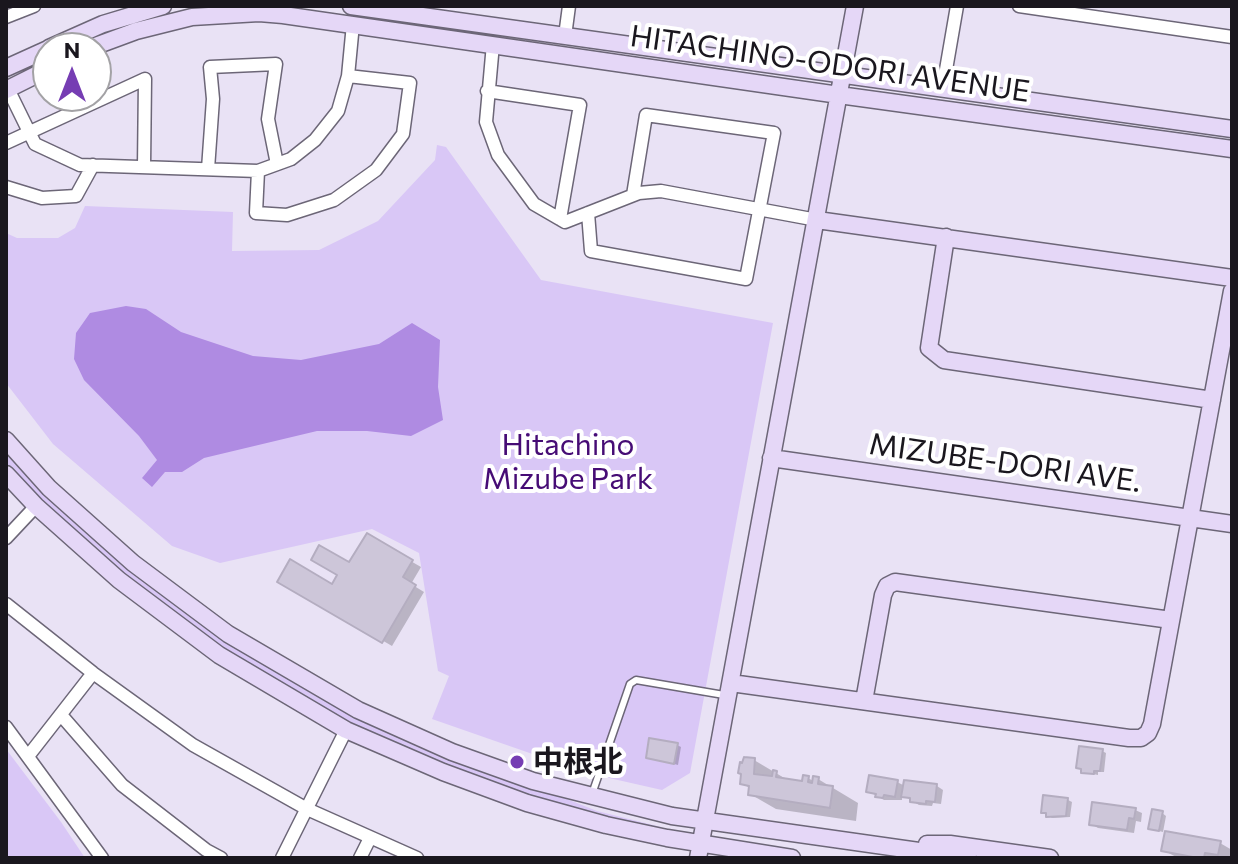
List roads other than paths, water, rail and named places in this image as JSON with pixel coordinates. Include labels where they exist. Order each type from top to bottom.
[{"type":"street","points":[[6,17],[34,6]]},
{"type":"street","points":[[85,32],[163,6]]},
{"type":"street","name":"HITACHINO-ODORI AVENUE","points":[[351,6],[1232,129]]},
{"type":"street","points":[[565,36],[569,6]]},
{"type":"street","points":[[699,851],[855,6]]},
{"type":"street","points":[[943,87],[957,6]]},
{"type":"street","points":[[1019,6],[1232,37]]},
{"type":"street","name":"HITACHINO-ODORI AVENUE","points":[[112,41],[162,24],[219,14],[259,13],[1232,149]]},
{"type":"street","points":[[32,77],[7,89],[35,144],[80,165],[258,171],[291,159],[315,140],[338,111],[348,76],[353,24]]},
{"type":"street","points":[[493,44],[486,122],[498,155],[534,204],[565,222],[633,195],[661,191],[817,220],[1232,278]]},
{"type":"street","points":[[6,68],[32,56]]},
{"type":"street","points":[[208,169],[213,99],[210,67],[276,64],[268,119],[277,164]]},
{"type":"street","points":[[258,171],[256,213],[287,215],[334,200],[376,170],[403,134],[410,83],[348,76]]},
{"type":"street","points":[[6,143],[145,79],[144,167]]},
{"type":"street","points":[[487,91],[580,105],[560,219]]},
{"type":"street","points":[[588,213],[591,251],[746,279],[774,133],[646,115],[633,195]]},
{"type":"street","points":[[6,187],[42,198],[76,196],[93,165]]},
{"type":"street","points":[[946,237],[929,348],[944,360],[1212,400]]},
{"type":"street","points":[[730,690],[864,701],[1129,738],[1141,738],[1148,733],[1232,291]]},
{"type":"street","points":[[6,440],[49,488],[133,563],[228,634],[358,710],[452,752],[533,781],[705,822],[968,858]]},
{"type":"street","name":"MIZUBE-DORI AVE.","points":[[771,458],[1232,524]]},
{"type":"street","points":[[6,474],[36,506],[119,580],[219,655],[346,730],[443,772],[527,803],[699,851],[792,858]]},
{"type":"street","points":[[6,538],[36,506]]},
{"type":"street","points":[[864,701],[883,595],[887,586],[895,582],[1171,620]]},
{"type":"street","points":[[6,604],[93,673],[193,745],[307,809],[417,858]]},
{"type":"street","points":[[29,755],[93,673]]},
{"type":"street","points":[[61,715],[122,785],[204,854],[221,858]]},
{"type":"street","points":[[6,727],[102,858]]},
{"type":"street","points":[[282,858],[346,730]]},
{"type":"street","points":[[360,858],[370,838]]},
{"type":"street","points":[[858,843],[950,844],[1050,858]]},
{"type":"lane","points":[[591,797],[630,684],[636,680],[730,690]]},
{"type":"place","name":"中根北","points":[[517,762]]},
{"type":"park label","name":"Hitachino Mizube Park","points":[[568,462]]}]
